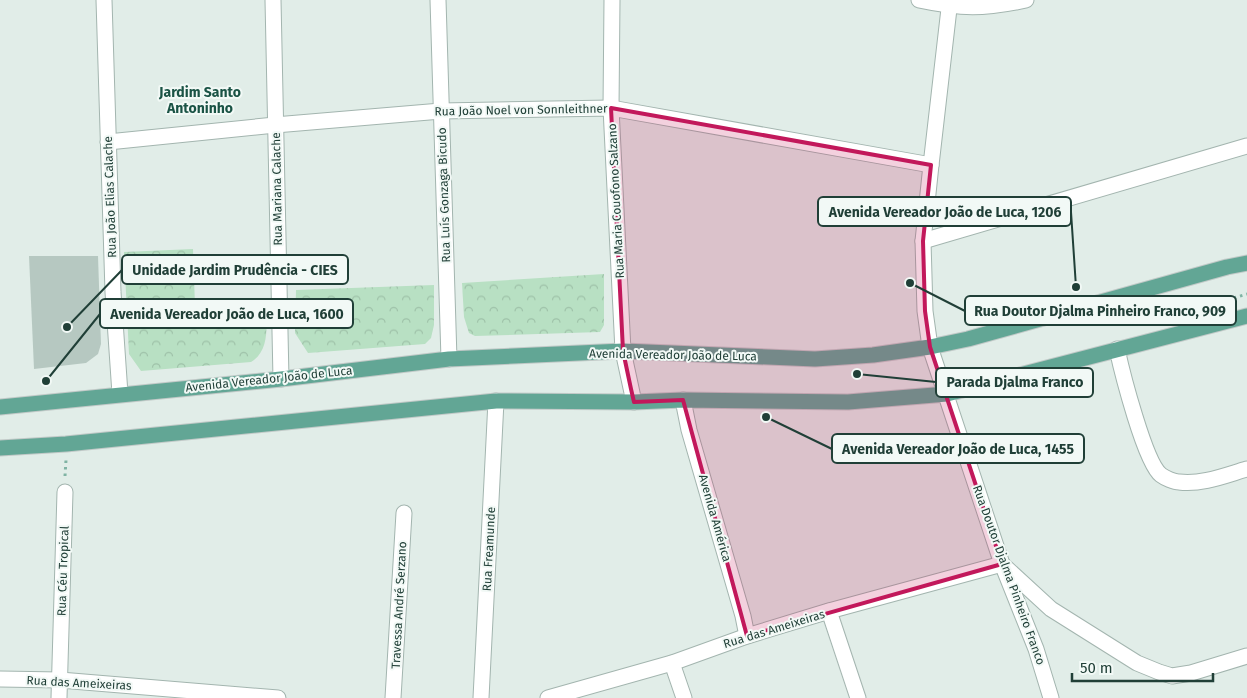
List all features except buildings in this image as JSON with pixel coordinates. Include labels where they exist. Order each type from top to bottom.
[{"type":"main road","name":"Avenida Vereador João de Luca","points":[[0,407],[281,379],[449,359],[623,351],[815,358],[873,355],[930,347],[968,339],[1227,266],[1247,263]]},
{"type":"main road","points":[[0,448],[66,444],[496,401],[634,402],[682,400],[848,402],[947,394],[1247,316]]},
{"type":"street","name":"Rua João Elias Calache","points":[[104,0],[113,292],[120,394]]},
{"type":"street","name":"Rua Mariana Calache","points":[[273,0],[281,379]]},
{"type":"street","name":"Rua Luís Gonzaga Bicudo","points":[[438,0],[449,359]]},
{"type":"street","name":"Rua Maria Couofono Salzano","points":[[612,0],[612,108],[623,351],[634,402]]},
{"type":"street","points":[[919,0],[985,8],[1026,0]]},
{"type":"street","points":[[930,347],[924,311],[924,241],[930,165],[950,3]]},
{"type":"street","name":"Rua João Noel von Sonnleithner","points":[[108,142],[441,111],[612,108],[930,165]]},
{"type":"street","points":[[924,241],[1247,146]]},
{"type":"street","name":"Rua Doutor Djalma Pinheiro Franco","points":[[930,347],[1002,564],[1036,648],[1051,698]]},
{"type":"street","points":[[1116,349],[1149,459],[1160,475],[1178,482],[1200,482],[1247,469]]},
{"type":"street","name":"Avenida América","points":[[682,400],[747,636]]},
{"type":"street","name":"Rua Freamunde","points":[[482,698],[496,401]]},
{"type":"street","name":"Rua Céu Tropical","points":[[59,698],[65,492]]},
{"type":"street","name":"Travessa André Serzano","points":[[394,698],[404,513]]},
{"type":"street","points":[[1002,564],[1051,609],[1137,663],[1159,672],[1172,676],[1191,673],[1247,656]]},
{"type":"street","name":"Rua das Ameixeiras","points":[[548,698],[672,663],[747,636],[1002,564]]},
{"type":"street","points":[[829,612],[858,698]]},
{"type":"street","points":[[672,663],[684,698]]},
{"type":"street","name":"Rua das Ameixeiras","points":[[0,680],[60,680],[278,698]]},
{"type":"path","points":[[65,492],[66,444]]},
{"type":"highlighted area","points":[[611,108],[931,165],[923,241],[925,311],[930,347],[1002,564],[747,636],[683,400],[634,402],[623,351]]},
{"type":"green space","points":[[193,249],[195,306],[266,302],[267,327],[262,351],[251,362],[141,371],[129,354],[124,252]]},
{"type":"green space","points":[[604,274],[604,325],[600,332],[475,336],[469,333],[464,317],[462,283]]},
{"type":"green space","points":[[434,285],[434,325],[431,338],[425,344],[308,353],[295,333],[296,290]]},
{"type":"place","name":"Rua Doutor Djalma Pinheiro Franco, 909","points":[[910,283]]},
{"type":"place","name":"Avenida Vereador João de Luca, 1206","points":[[1076,287]]},
{"type":"place","name":"Unidade Jardim Prudência - CIES","points":[[67,327]]},
{"type":"place","name":"Parada Djalma Franco","points":[[857,374]]},
{"type":"place","name":"Avenida Vereador João de Luca, 1600","points":[[46,381]]},
{"type":"place","name":"Avenida Vereador João de Luca, 1455","points":[[766,417]]},
{"type":"district","name":"Jardim Santo Antoninho","points":[[200,100]]}]
